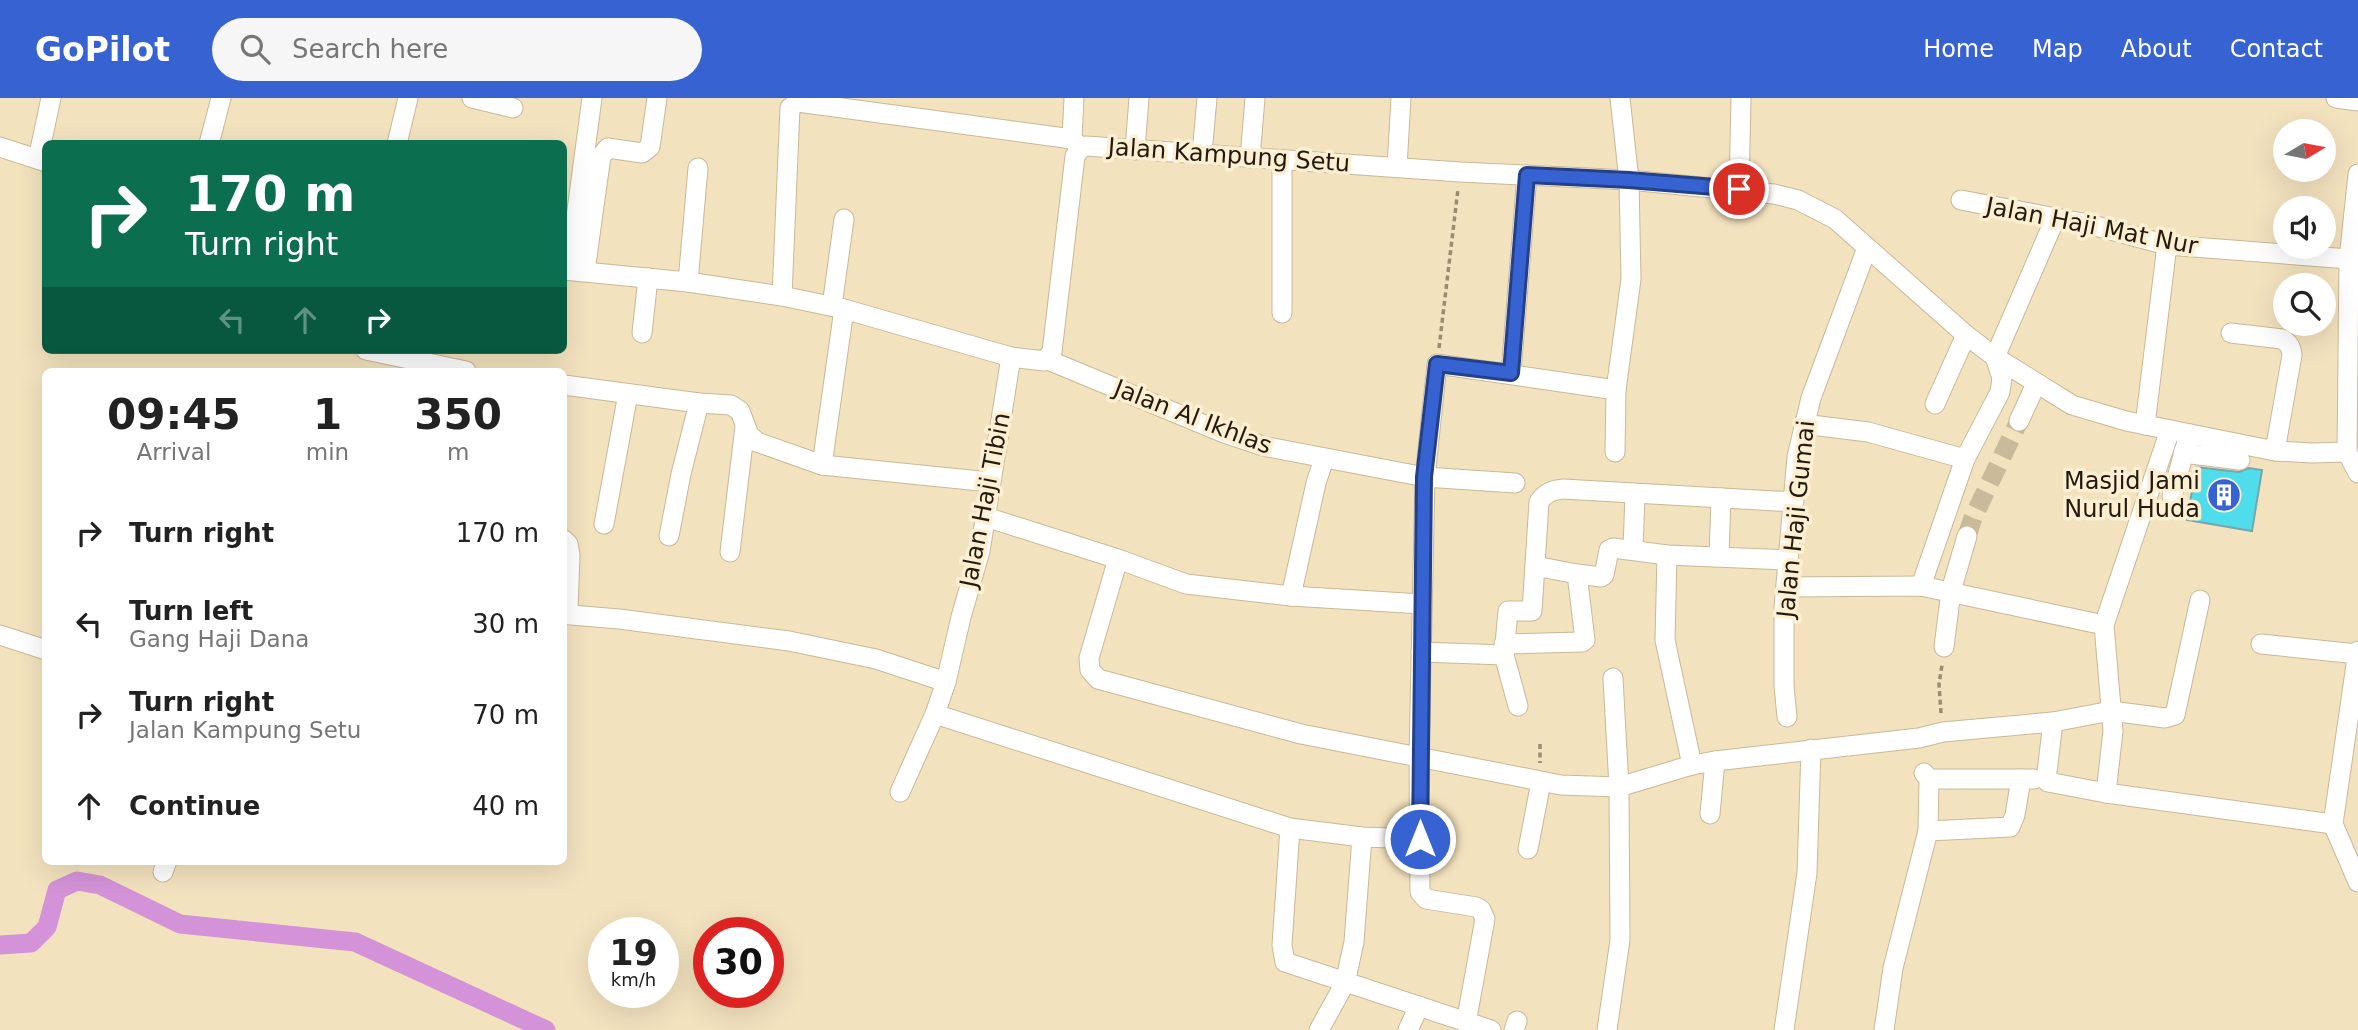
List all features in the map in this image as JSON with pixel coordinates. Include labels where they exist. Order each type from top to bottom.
[{"type":"street","points":[[45,140],[51,98]]},
{"type":"street","points":[[210,140],[221,98]]},
{"type":"street","points":[[398,140],[408,98]]},
{"type":"street","points":[[472,98],[513,108]]},
{"type":"street","points":[[573,270],[592,98]]},
{"type":"street","points":[[573,270],[601,156],[607,148],[642,153],[650,147],[657,98]]},
{"type":"street","points":[[782,296],[790,108],[797,102],[1077,144],[1074,98]]},
{"type":"street","points":[[1135,150],[1139,98]]},
{"type":"street","points":[[1202,154],[1207,98]]},
{"type":"street","points":[[1250,158],[1255,98]]},
{"type":"street","points":[[1397,167],[1401,98]]},
{"type":"street","points":[[1615,452],[1616,390],[1631,279],[1629,180],[1620,98]]},
{"type":"street","points":[[1739,189],[1741,98]]},
{"type":"street","points":[[2336,98],[2358,101]]},
{"type":"street","name":"Jalan Kampung Setu","points":[[1048,360],[1052,352],[1077,144],[1250,158],[1629,180],[1774,194],[1818,208],[1835,219],[1966,335],[1995,357],[2072,405],[2145,425],[2275,451],[2347,452]]},
{"type":"street","points":[[2,154],[42,161]]},
{"type":"street","points":[[1282,160],[1282,313]]},
{"type":"street","points":[[688,282],[698,168]]},
{"type":"street","points":[[2358,173],[2349,259],[2347,452],[2358,473]]},
{"type":"street","points":[[1511,373],[1527,175]]},
{"type":"street","name":"Jalan Haji Mat Nur","points":[[1961,200],[2100,227],[2167,245],[2349,259]]},
{"type":"street","points":[[821,465],[838,308],[844,219]]},
{"type":"street","points":[[1921,586],[1965,459],[2000,392],[2002,378],[1995,357],[2055,219]]},
{"type":"street","points":[[2145,425],[2167,245]]},
{"type":"street","name":"Jalan Haji Gumai","points":[[1787,717],[1784,673],[1786,587],[1797,457],[1803,424],[1867,248]]},
{"type":"street","points":[[573,270],[688,282],[782,296],[838,308],[1011,357],[1048,360]]},
{"type":"street","points":[[642,333],[648,278]]},
{"type":"street","points":[[2231,333],[2282,339],[2288,342],[2291,348],[2275,451]]},
{"type":"street","points":[[1935,404],[1966,335]]},
{"type":"street","points":[[381,354],[435,368]]},
{"type":"street","name":"Jalan Haji Tibin","points":[[900,792],[946,682],[980,551],[1011,357]]},
{"type":"street","name":"Jalan Al Ikhlas","points":[[1048,360],[1244,440],[1324,459],[1424,477],[1515,483]]},
{"type":"street","points":[[1466,1023],[1485,919],[1481,910],[1426,899],[1420,892],[1419,757],[1424,477],[1437,364],[1616,390]]},
{"type":"street","points":[[2019,421],[2036,384]]},
{"type":"street","points":[[567,385],[699,404],[731,405],[737,408],[749,435],[757,442],[821,465],[990,482]]},
{"type":"street","points":[[604,524],[628,394]]},
{"type":"street","points":[[669,536],[699,404]]},
{"type":"street","points":[[1803,424],[1868,432],[1965,459]]},
{"type":"street","points":[[730,552],[745,426]]},
{"type":"street","points":[[2172,496],[2183,453],[2180,432]]},
{"type":"street","points":[[2106,793],[2112,731],[2104,625],[2180,432]]},
{"type":"street","points":[[2183,453],[2240,460]]},
{"type":"street","points":[[1291,596],[1316,483],[1324,459]]},
{"type":"street","points":[[1518,706],[1504,650],[1508,611],[1532,611],[1539,502],[1542,496],[1563,489],[1794,502]]},
{"type":"street","points":[[1633,550],[1635,494]]},
{"type":"street","points":[[1719,556],[1721,498]]},
{"type":"street","points":[[986,517],[1118,559],[1186,584],[1291,596],[1422,604]]},
{"type":"street","points":[[1944,647],[1951,591],[1967,536]]},
{"type":"street","points":[[567,543],[570,555],[568,610],[571,615],[619,618],[789,641],[876,659],[946,682]]},
{"type":"street","points":[[1535,566],[1601,577],[1604,575],[1609,551],[1614,548],[1667,555],[1789,560]]},
{"type":"street","points":[[1667,555],[1665,640],[1692,765]]},
{"type":"street","points":[[1118,559],[1089,658],[1090,670],[1098,679],[1301,734],[1541,782],[1619,787],[1692,765],[1715,761],[1919,738],[1943,732],[2053,722],[2111,711],[2165,718],[2175,715],[2200,600]]},
{"type":"street","points":[[1422,652],[1504,650],[1582,642],[1585,640],[1577,574]]},
{"type":"street","points":[[1786,587],[1921,586],[2104,625]]},
{"type":"street","points":[[0,635],[42,649]]},
{"type":"street","points":[[2261,643],[2358,652],[2333,824],[2358,883]]},
{"type":"street","points":[[1607,1030],[1620,940],[1619,787],[1613,678]]},
{"type":"street","points":[[934,714],[1290,828],[1362,837],[1420,839]]},
{"type":"street","points":[[2046,779],[2053,722]]},
{"type":"street","points":[[1784,1030],[1807,873],[1811,749]]},
{"type":"street","points":[[1710,814],[1715,761]]},
{"type":"street","points":[[1884,1030],[1894,968],[1928,831],[1927,776],[2046,779],[2053,783],[2106,793],[2333,824]]},
{"type":"street","points":[[1928,831],[2010,827],[2015,815],[2021,779]]},
{"type":"street","points":[[1528,849],[1541,782]]},
{"type":"street","points":[[1290,828],[1282,945],[1285,962],[1491,1030]]},
{"type":"street","points":[[1319,1030],[1345,983],[1354,942],[1362,837]]},
{"type":"street","points":[[1408,1030],[1419,1006]]},
{"type":"path","points":[[1437,364],[1458,188]]},
{"type":"path","points":[[1943,732],[1939,684],[1944,647]]},
{"type":"building","name":"Masjid Jami Nurul Huda","points":[[2196,467],[2239,472],[2249,468],[2262,470],[2252,531],[2187,520]]},
{"type":"waterway","points":[[0,945],[31,943],[47,927],[57,890],[77,881],[100,885],[180,924],[355,942],[546,1030]]},
{"type":"tunnel","points":[[1967,536],[2019,421]]},
{"type":"place","name":"Masjid Jami Nurul Huda","points":[[2224,495]]},
{"type":"route","points":[[1420,839],[1424,477],[1437,364],[1511,373],[1527,175],[1739,189]]}]
